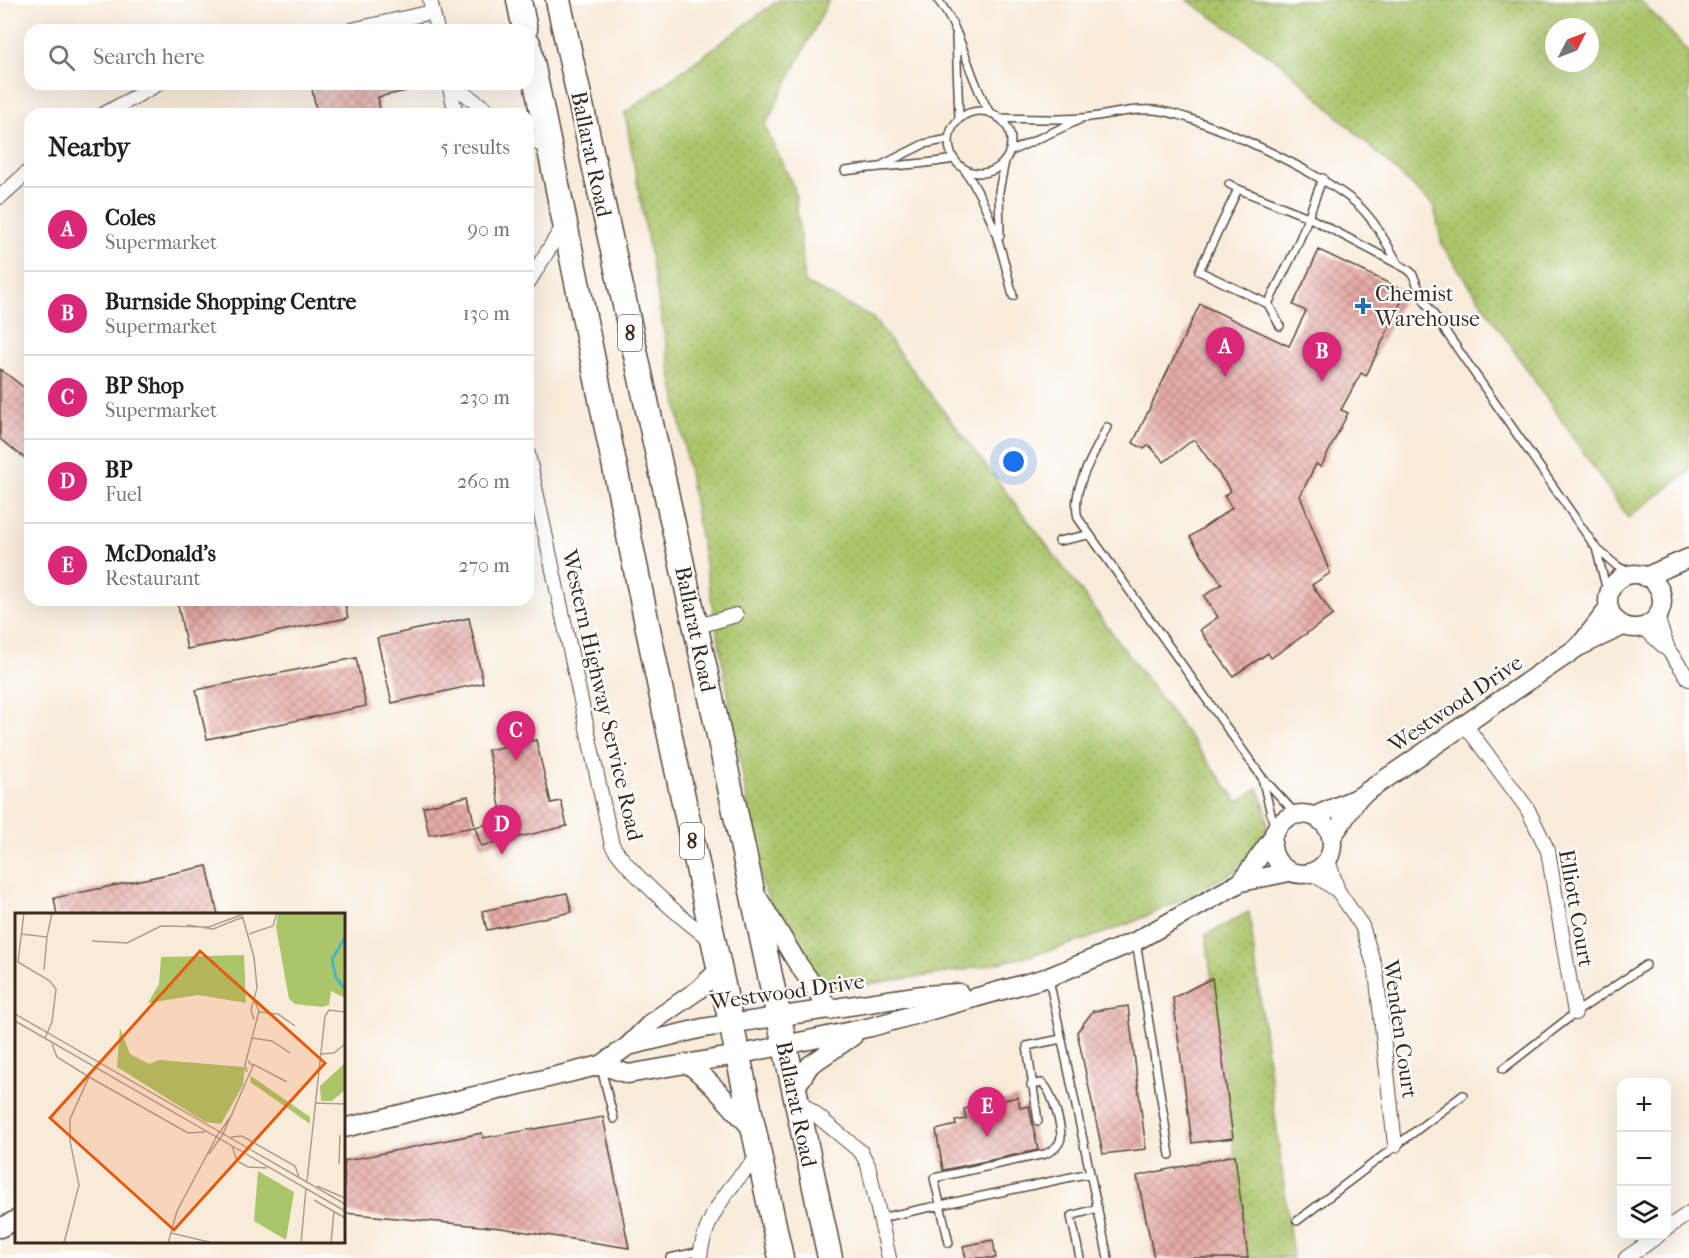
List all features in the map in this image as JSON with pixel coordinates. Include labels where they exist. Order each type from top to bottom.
[{"type":"highway","points":[[519,0],[524,24]]},
{"type":"highway","name":"Ballarat Road","points":[[558,0],[830,1258]]},
{"type":"highway","name":"Ballarat Road","points":[[534,71],[719,970],[781,1258]]},
{"type":"street","points":[[371,24],[431,6],[435,24]]},
{"type":"street","points":[[115,108],[147,90]]},
{"type":"street","points":[[451,90],[455,108]]},
{"type":"street","points":[[459,90],[484,108]]},
{"type":"street","points":[[534,141],[551,151]]},
{"type":"street","points":[[0,197],[24,175]]},
{"type":"street","points":[[534,273],[565,223]]},
{"type":"street","name":"Western Highway Service Road","points":[[534,482],[612,845],[630,867],[698,931],[713,941]]},
{"type":"street","points":[[1650,622],[1623,626],[1615,620],[1609,602],[1619,579],[1686,561]]},
{"type":"street","points":[[1650,622],[1661,598],[1686,561]]},
{"type":"street","points":[[1639,575],[1659,589],[1661,598]]},
{"type":"street","name":"Westwood Drive","points":[[1578,648],[1609,602]]},
{"type":"street","points":[[695,627],[736,615]]},
{"type":"street","points":[[1650,622],[1689,679]]},
{"type":"street","name":"Westwood Drive","points":[[1305,815],[1359,797],[1578,648],[1623,626]]},
{"type":"street","name":"Elliott Court","points":[[1466,726],[1527,808],[1548,851],[1575,1013]]},
{"type":"street","name":"Westwood Drive","points":[[1332,837],[1359,797]]},
{"type":"street","points":[[1305,815],[1323,823],[1332,837],[1328,860],[1312,873],[1288,872],[1274,857],[1273,835],[1281,821],[1305,815]]},
{"type":"street","name":"Westwood Drive","points":[[1241,882],[1273,835]]},
{"type":"street","name":"Wenden Court","points":[[1328,860],[1338,891],[1362,926],[1376,971],[1395,1145]]},
{"type":"street","name":"Westwood Drive","points":[[601,1065],[628,1074],[737,1055],[870,1027],[988,992],[1049,977],[1136,941],[1241,882],[1288,872]]},
{"type":"street","name":"Wenden Court","points":[[1312,873],[1338,891]]},
{"type":"street","points":[[750,885],[798,964],[830,1010]]},
{"type":"street","points":[[628,1046],[652,1022],[690,996],[719,970]]},
{"type":"street","name":"Westwood Drive","points":[[345,1128],[601,1065],[628,1046],[732,1024],[777,1015],[830,1010],[921,995],[988,992]]},
{"type":"street","points":[[870,1027],[840,1043],[810,1065],[795,1094],[861,1152],[868,1165],[889,1258]]},
{"type":"street","points":[[688,1064],[705,1077],[720,1097],[753,1130]]},
{"type":"street","points":[[701,1255],[709,1227],[730,1189],[759,1157]]},
{"type":"street","points":[[1671,1226],[1689,1213]]},
{"type":"street","points":[[0,1228],[15,1220]]},
{"type":"street","points":[[1626,1258],[1652,1240]]},
{"type":"lane","points":[[938,0],[956,31],[982,100],[990,113]]},
{"type":"lane","points":[[956,31],[959,118]]},
{"type":"lane","points":[[999,118],[1084,118],[1120,111],[1155,110],[1199,121],[1323,178],[1346,194],[1372,220],[1398,263]]},
{"type":"lane","points":[[1000,241],[999,191],[1008,155],[1010,134],[999,118],[990,113],[974,111],[959,118],[954,124],[949,139],[953,159],[972,172],[989,172],[1008,155],[1084,118]]},
{"type":"lane","points":[[882,165],[924,144],[949,139]]},
{"type":"lane","points":[[845,171],[882,165],[927,164],[953,159]]},
{"type":"lane","points":[[964,168],[982,197],[1000,241],[1012,296]]},
{"type":"lane","points":[[1268,304],[1308,217],[1323,178]]},
{"type":"lane","points":[[1229,184],[1308,217],[1398,263],[1412,273],[1425,302],[1596,548],[1617,566],[1639,575]]},
{"type":"lane","points":[[1238,189],[1199,271],[1268,304],[1280,326]]},
{"type":"lane","points":[[1107,427],[1076,498],[1078,518],[1261,776],[1305,815]]},
{"type":"lane","points":[[1059,541],[1088,535]]},
{"type":"lane","points":[[1596,548],[1609,602]]},
{"type":"lane","points":[[1261,776],[1273,835]]},
{"type":"lane","points":[[1136,941],[1170,1155]]},
{"type":"lane","name":"Elliott Court","points":[[1503,1069],[1575,1013],[1646,965]]},
{"type":"lane","points":[[1049,977],[1108,1258]]},
{"type":"lane","points":[[1038,1121],[1027,1046],[1061,1039]]},
{"type":"lane","points":[[601,1065],[614,1119]]},
{"type":"lane","points":[[949,1243],[934,1178],[1052,1151],[1061,1137],[1051,1093],[1042,1083],[1031,1085]]},
{"type":"lane","name":"Wenden Court","points":[[1297,1221],[1462,1095]]},
{"type":"lane","points":[[880,1218],[1090,1173]]},
{"type":"lane","points":[[1080,1258],[1071,1216],[1098,1208]]},
{"type":"lane","points":[[670,1258],[701,1255]]},
{"type":"green space","points":[[779,0],[829,0],[765,126],[795,190],[805,283],[872,317],[1039,535],[1238,802],[1258,788],[1267,824],[1262,845],[1243,865],[1204,888],[1129,924],[1010,961],[849,987],[828,985],[808,969],[789,940],[762,884],[625,113]]},
{"type":"green space","points":[[1187,0],[1640,0],[1689,52],[1689,472],[1628,518],[1442,245],[1434,206],[1283,65]]},
{"type":"green space","points":[[1249,912],[1293,1258],[1248,1258],[1206,935]]},
{"type":"building","points":[[312,90],[411,90],[378,97],[380,108],[316,108]]},
{"type":"building","points":[[1319,250],[1399,288],[1394,296],[1402,300],[1366,376],[1361,373],[1341,410],[1348,413],[1321,467],[1316,464],[1300,496],[1330,573],[1312,585],[1333,615],[1271,658],[1268,653],[1233,676],[1200,630],[1218,617],[1204,596],[1222,584],[1190,537],[1232,508],[1224,496],[1231,491],[1194,439],[1164,462],[1149,445],[1144,449],[1133,443],[1200,304],[1289,346],[1306,311],[1293,305]]},
{"type":"building","points":[[0,369],[24,387],[24,457],[0,439]]},
{"type":"building","points":[[178,606],[345,606],[348,618],[187,649]]},
{"type":"building","points":[[469,618],[483,683],[392,703],[377,638]]},
{"type":"building","points":[[356,658],[366,706],[207,739],[196,690]]},
{"type":"building","points":[[536,740],[551,803],[561,801],[567,826],[481,846],[475,827],[503,820],[488,750]]},
{"type":"building","points":[[468,796],[475,827],[429,835],[423,807]]},
{"type":"building","points":[[207,866],[218,913],[57,913],[54,898]]},
{"type":"building","points":[[567,893],[572,912],[487,930],[482,911]]},
{"type":"building","points":[[1212,978],[1233,1138],[1192,1143],[1173,998]]},
{"type":"building","points":[[1128,1006],[1146,1149],[1103,1154],[1077,1032],[1093,1011]]},
{"type":"building","points":[[1018,1097],[1020,1108],[1029,1106],[1038,1150],[943,1170],[936,1130],[956,1125],[955,1121],[966,1119],[964,1109]]},
{"type":"building","points":[[603,1117],[629,1248],[501,1228],[345,1213],[345,1161],[482,1133],[483,1138]]},
{"type":"building","points":[[1235,1155],[1248,1258],[1154,1258],[1137,1176]]},
{"type":"building","points":[[993,1240],[996,1258],[966,1258],[963,1246]]},
{"type":"place","name":"Chemist Warehouse","points":[[1363,306]]},
{"type":"place","name":"Coles","points":[[1225,377]]},
{"type":"place","name":"Burnside Shopping Centre","points":[[1322,382]]},
{"type":"place","name":"BP Shop","points":[[516,761]]},
{"type":"place","name":"BP","points":[[502,855]]},
{"type":"place","name":"McDonald's","points":[[987,1137]]}]
